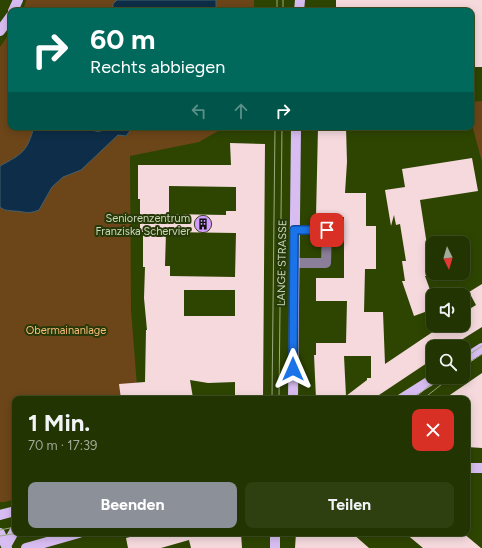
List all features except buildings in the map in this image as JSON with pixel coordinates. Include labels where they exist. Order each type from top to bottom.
[{"type":"main road","points":[[0,31],[8,20]]},
{"type":"main road","name":"LANGE STRASSE","points":[[292,396],[296,130]]},
{"type":"main road","points":[[470,356],[482,348]]},
{"type":"main road","points":[[406,396],[426,383]]},
{"type":"main road","points":[[470,468],[482,468]]},
{"type":"main road","points":[[0,515],[12,512]]},
{"type":"main road","points":[[0,533],[7,547]]},
{"type":"main road","points":[[7,547],[12,536]]},
{"type":"main road","points":[[26,548],[68,536]]},
{"type":"main road","points":[[275,536],[275,548]]},
{"type":"lane","points":[[294,230],[327,230],[326,263],[294,263]]},
{"type":"green space","points":[[26,0],[254,0],[254,8],[24,8]]},
{"type":"green space","name":"Obermainanlage","points":[[8,35],[8,130],[220,130],[199,142],[130,156],[131,310],[138,396],[12,396],[12,500],[5,502],[0,502],[0,47]]},
{"type":"green space","points":[[482,101],[482,162],[473,130],[474,102]]},
{"type":"water","points":[[117,0],[216,0],[216,8],[113,8],[113,4]]},
{"type":"water","points":[[33,130],[131,130],[126,136],[118,135],[81,170],[63,177],[52,187],[39,210],[28,213],[5,210],[0,207],[0,166],[23,151],[29,142]]},
{"type":"tram line","points":[[277,0],[277,8]]},
{"type":"tram line","points":[[283,0],[283,8]]},
{"type":"tram line","points":[[272,396],[275,130]]},
{"type":"tram line","points":[[279,396],[282,130]]},
{"type":"tram line","points":[[470,354],[482,346]]},
{"type":"tram line","points":[[470,362],[482,354]]},
{"type":"tram line","points":[[417,396],[431,384]]},
{"type":"tram line","points":[[427,396],[442,384]]},
{"type":"tram line","points":[[0,530],[12,528]]},
{"type":"tram line","points":[[0,536],[12,534]]},
{"type":"place","name":"Seniorenzentrum Franziska Schervier","points":[[203,224]]},
{"type":"route","points":[[293,369],[294,230],[327,230]]}]
